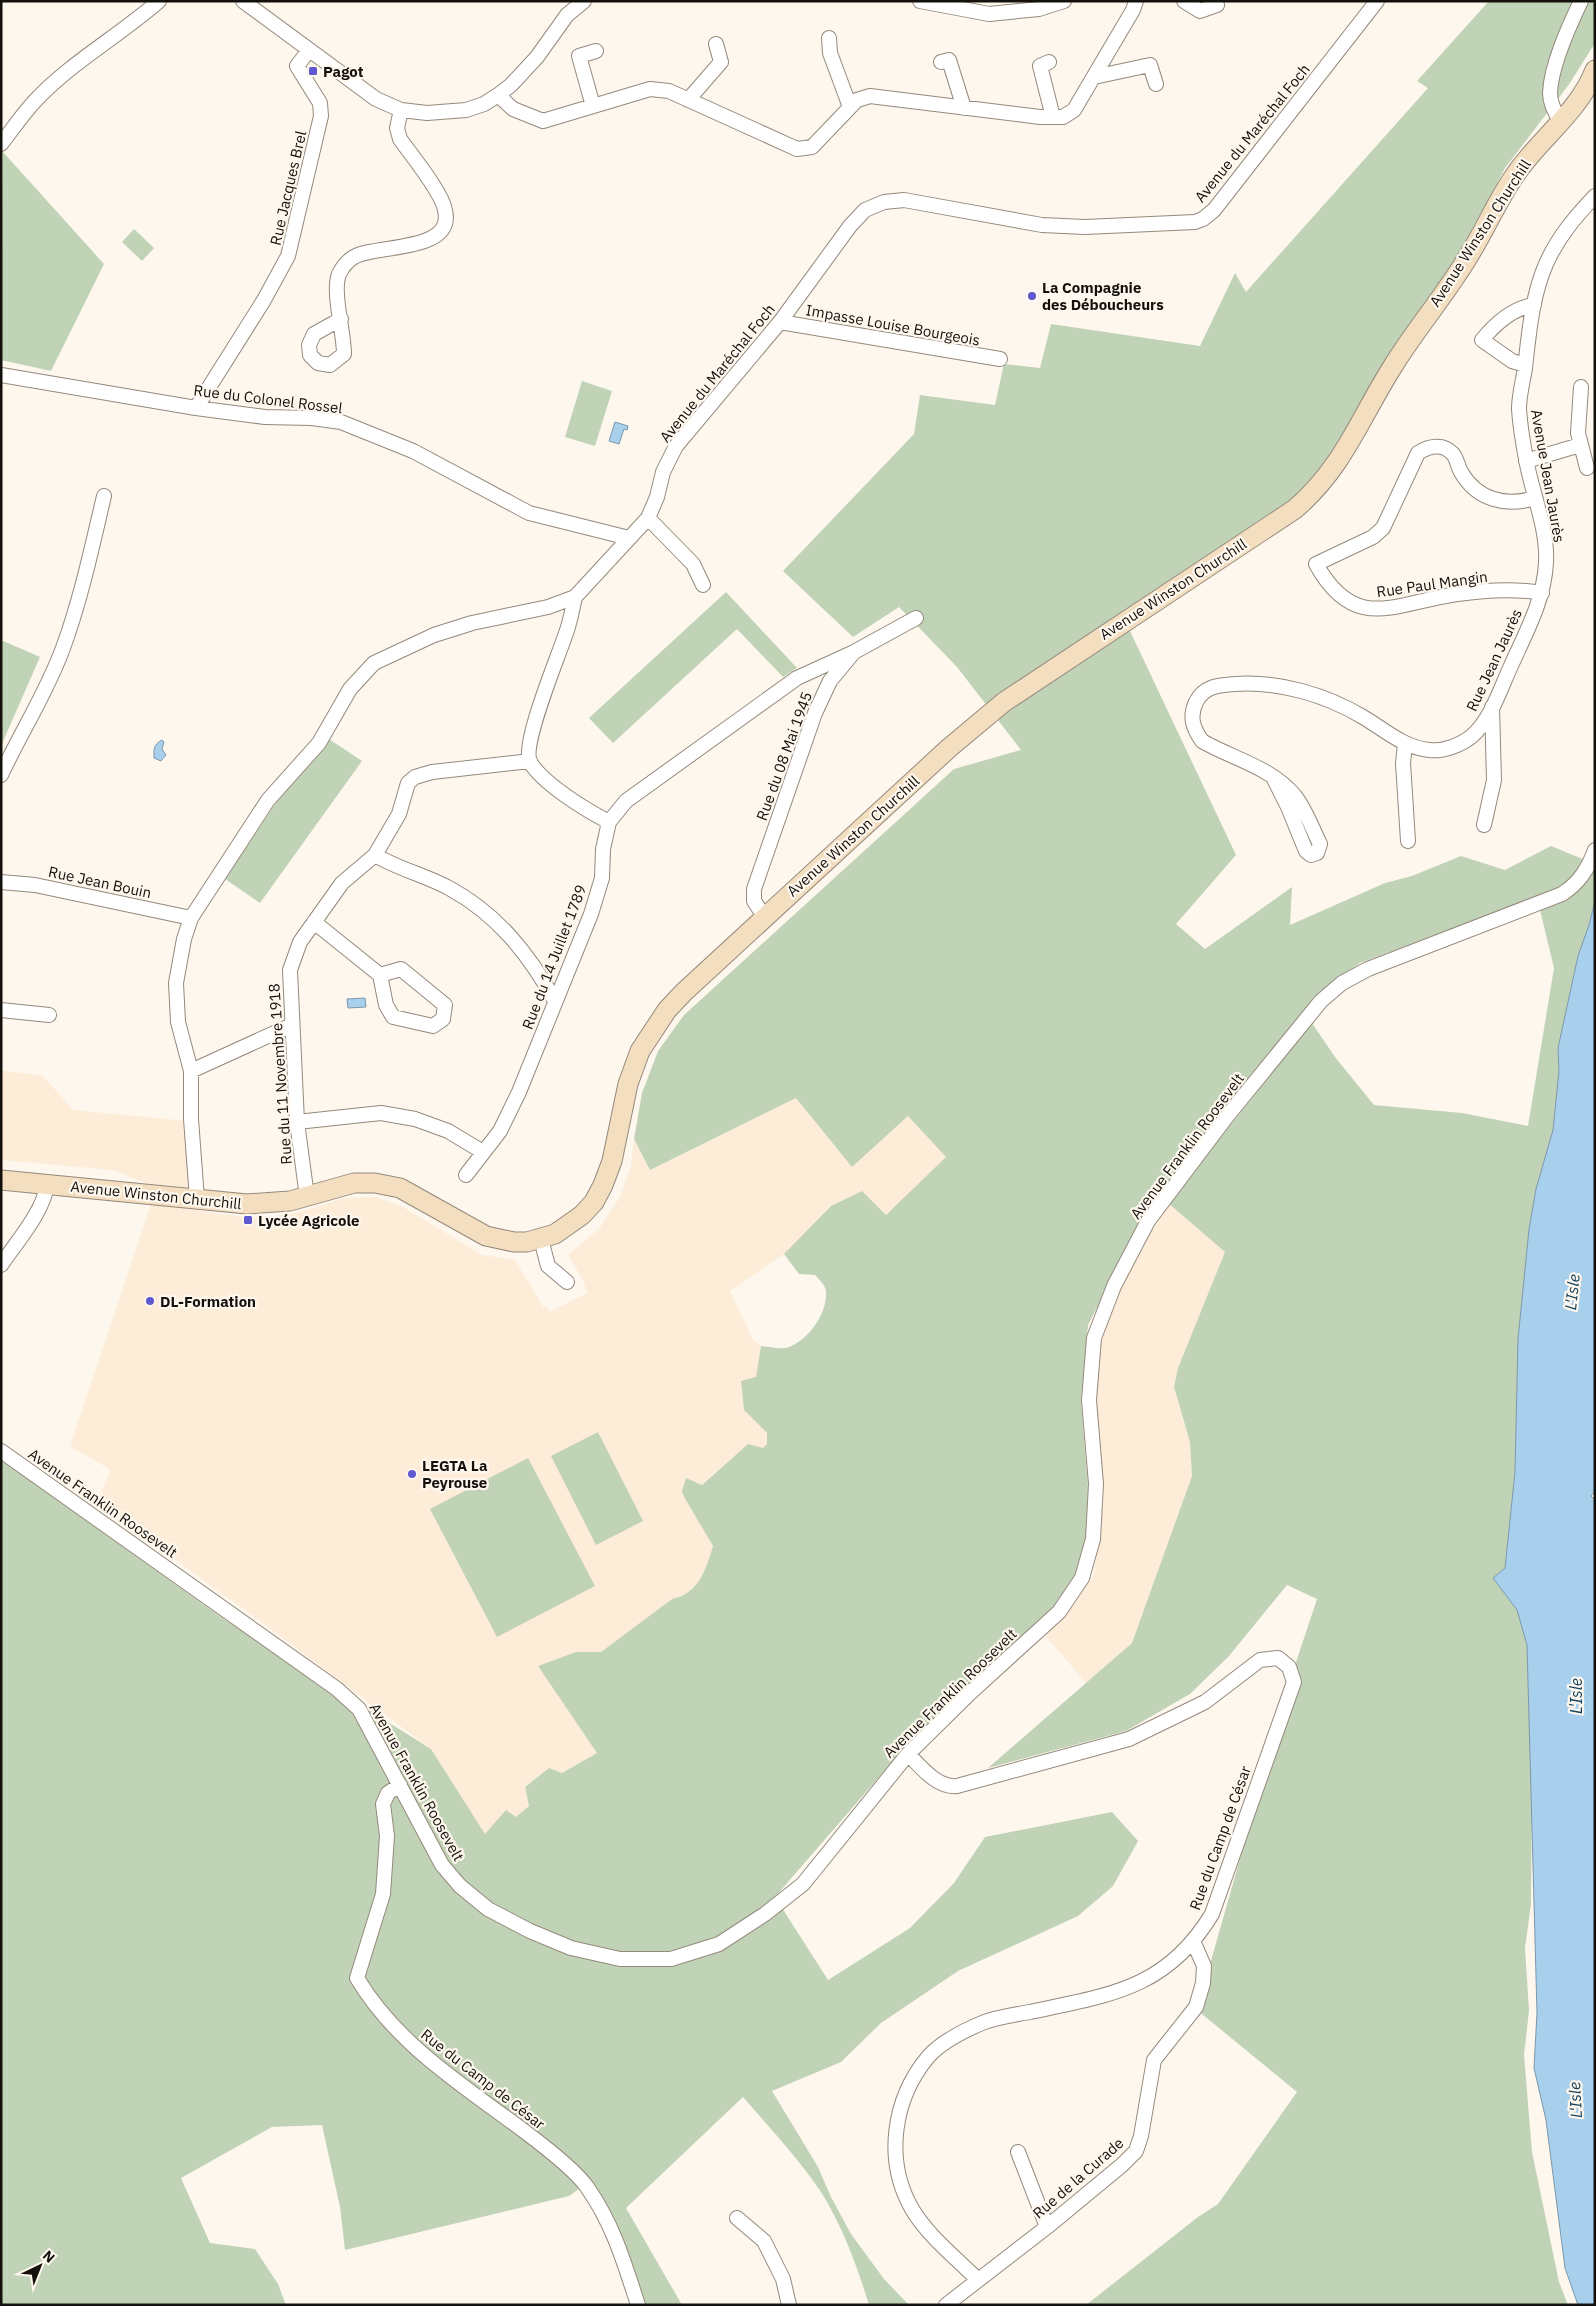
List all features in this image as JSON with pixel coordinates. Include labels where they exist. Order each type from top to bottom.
[{"type":"main road","name":"Avenue Winston Churchill","points":[[1,1180],[247,1204],[271,1203],[307,1197],[354,1183],[390,1185],[427,1202],[486,1236],[514,1242],[541,1239],[555,1234],[572,1224],[594,1202],[603,1185],[612,1161],[628,1084],[640,1051],[667,1010],[764,916],[956,742],[1004,702],[1062,661],[1295,509],[1316,491],[1338,461],[1392,366],[1468,257],[1515,175],[1581,97],[1589,85],[1595,70]]},
{"type":"street","points":[[1,144],[34,101],[68,71],[132,25],[159,1]]},
{"type":"street","points":[[243,1],[376,99],[401,110],[427,113],[466,110],[484,104],[498,95],[512,85],[537,57],[567,15],[584,1]]},
{"type":"street","points":[[920,1],[989,14],[1038,9],[1064,1]]},
{"type":"street","points":[[498,95],[513,109],[543,121],[650,89],[669,91],[797,149],[812,147],[857,100],[870,96],[964,108],[1064,117],[1074,110],[1133,10],[1136,1]]},
{"type":"street","points":[[1184,1],[1200,11],[1217,6]]},
{"type":"street","name":"Avenue du Maréchal Foch","points":[[197,1199],[191,1119],[191,1072],[178,1022],[176,983],[184,939],[191,918],[268,800],[319,743],[350,689],[374,663],[434,635],[472,623],[548,607],[575,597],[648,518],[657,496],[663,472],[676,446],[780,322],[850,226],[865,210],[884,202],[904,200],[1042,225],[1085,227],[1194,222],[1203,218],[1220,202],[1377,1]]},
{"type":"street","points":[[1561,122],[1552,106],[1550,93],[1552,78],[1570,23],[1581,1]]},
{"type":"street","points":[[830,38],[830,53],[850,108]]},
{"type":"street","points":[[688,100],[721,62],[716,44]]},
{"type":"street","name":"Rue Jacques Brel","points":[[196,408],[268,293],[292,248],[301,198],[321,116],[320,102],[297,66],[309,50]]},
{"type":"street","points":[[593,106],[579,56],[596,51]]},
{"type":"street","points":[[941,62],[949,60],[964,108]]},
{"type":"street","points":[[1049,62],[1040,66],[1052,117]]},
{"type":"street","points":[[1094,77],[1150,65],[1156,84]]},
{"type":"street","points":[[341,320],[336,284],[346,264],[354,257],[364,253],[420,243],[436,237],[446,220],[446,210],[439,196],[400,139],[397,128],[401,110]]},
{"type":"street","name":"Avenue Jean Jaurès","points":[[1542,593],[1546,562],[1542,521],[1526,461],[1519,407],[1534,305],[1540,280],[1557,243],[1567,228],[1595,196]]},
{"type":"street","points":[[1525,365],[1512,361],[1482,340],[1503,319],[1519,309],[1534,305]]},
{"type":"street","name":"Impasse Louise Bourgeois","points":[[780,322],[1000,360]]},
{"type":"street","name":"Rue du Colonel Rossel","points":[[1,375],[196,408],[341,422],[413,451],[529,514],[629,538]]},
{"type":"street","points":[[1581,387],[1578,433],[1587,468]]},
{"type":"street","points":[[1526,461],[1580,445]]},
{"type":"street","name":"Rue Paul Mangin","points":[[1535,498],[1507,502],[1490,499],[1477,491],[1462,473],[1453,454],[1442,447],[1428,446],[1418,453],[1383,528],[1373,537],[1360,544],[1316,564],[1326,582],[1337,594],[1347,601],[1365,608],[1378,610],[1392,609],[1456,594],[1487,590],[1523,590],[1542,593]]},
{"type":"street","points":[[1,775],[64,647],[104,496]]},
{"type":"street","points":[[648,518],[693,564],[703,585]]},
{"type":"street","name":"Rue Jean Jaurès","points":[[1273,777],[1288,807],[1306,852],[1311,855],[1317,853],[1320,844],[1296,797],[1273,777],[1253,764],[1202,740],[1192,723],[1193,709],[1204,692],[1220,685],[1247,683],[1281,686],[1341,704],[1405,744],[1430,751],[1445,749],[1460,744],[1479,729],[1492,707],[1542,593]]},
{"type":"street","points":[[575,597],[568,626],[533,728],[528,750],[530,761],[547,780],[609,822]]},
{"type":"street","name":"Rue du 08 Mai 1945","points":[[764,916],[754,900],[754,889],[815,713],[830,680],[854,652],[916,618]]},
{"type":"street","name":"Rue du 14 Juillet 1789","points":[[466,1175],[508,1117],[591,914],[602,878],[603,849],[609,822],[626,801],[797,678],[854,652]]},
{"type":"street","points":[[1484,825],[1494,780],[1492,707]]},
{"type":"street","points":[[1405,744],[1403,763],[1408,841]]},
{"type":"street","name":"Rue du 11 Novembre 1918","points":[[307,1197],[297,1122],[290,970],[300,942],[342,884],[375,856],[399,814],[408,783],[415,777],[432,772],[530,761]]},
{"type":"street","name":"Avenue Franklin Roosevelt","points":[[1,1451],[337,1689],[360,1709],[442,1865],[460,1886],[488,1909],[530,1931],[571,1948],[620,1959],[670,1959],[719,1944],[765,1914],[803,1884],[908,1754],[970,1693],[1059,1612],[1082,1578],[1093,1539],[1096,1484],[1088,1400],[1094,1338],[1114,1286],[1148,1221],[1228,1115],[1321,1001],[1342,983],[1368,969],[1562,894],[1574,886],[1587,869],[1595,850]]},
{"type":"street","points":[[375,856],[449,888],[476,904],[496,921],[522,950],[541,975],[555,1001]]},
{"type":"street","name":"Rue Jean Bouin","points":[[1,882],[35,885],[191,918]]},
{"type":"street","points":[[314,922],[380,975],[386,1005],[394,1017],[433,1026],[443,1019],[445,1006],[401,969],[380,975]]},
{"type":"street","points":[[1,1010],[49,1015]]},
{"type":"street","points":[[191,1072],[292,1025]]},
{"type":"street","points":[[297,1122],[381,1112],[415,1119],[448,1131],[483,1152]]},
{"type":"street","points":[[1,1265],[40,1206],[47,1184]]},
{"type":"street","points":[[541,1239],[548,1266],[567,1282]]},
{"type":"street","name":"Rue du Camp de César","points":[[908,1754],[941,1784],[950,1787],[958,1786],[1129,1738],[1204,1702],[1260,1660],[1278,1658],[1289,1667],[1294,1682],[1212,1914],[1193,1941],[1167,1966],[1143,1981],[1116,1993],[984,2022],[952,2038],[929,2056],[914,2076],[904,2096],[896,2124],[894,2152],[901,2185],[912,2209],[928,2230],[978,2280]]},
{"type":"street","name":"Rue du Camp de César","points":[[400,1785],[388,1793],[383,1804],[387,1836],[383,1894],[357,1978],[369,1998],[413,2048],[538,2142],[586,2185],[615,2234],[638,2305]]},
{"type":"street","name":"Rue de la Curade","points":[[978,2280],[1122,2165],[1136,2151],[1141,2136],[1154,2060],[1196,2007],[1203,1983],[1204,1966],[1193,1941]]},
{"type":"street","points":[[1018,2152],[1047,2226]]},
{"type":"street","points":[[737,2218],[764,2241],[782,2280],[788,2305]]},
{"type":"street","points":[[946,2305],[978,2280]]},
{"type":"shaded area","points":[[1,1070],[43,1076],[73,1110],[187,1121],[191,1188],[145,1183],[113,1170],[1,1160]]},
{"type":"shaded area","name":"LEGTA La Peyrouse","points":[[796,1098],[852,1167],[908,1116],[946,1157],[886,1216],[831,1206],[784,1254],[730,1291],[753,1340],[761,1346],[756,1378],[741,1382],[744,1410],[767,1433],[767,1444],[763,1448],[748,1444],[701,1485],[686,1478],[684,1497],[713,1546],[703,1579],[682,1597],[672,1599],[601,1652],[576,1652],[597,1753],[561,1773],[549,1768],[525,1786],[529,1805],[516,1818],[506,1810],[485,1835],[431,1749],[268,1627],[97,1503],[111,1470],[70,1446],[151,1204],[257,1219],[304,1211],[344,1198],[376,1197],[403,1207],[482,1255],[515,1260],[544,1308],[547,1307],[550,1312],[587,1293],[583,1280],[568,1255],[599,1229],[620,1197],[631,1166],[634,1139],[650,1170]]},
{"type":"shaded area","points":[[1168,1203],[1225,1252],[1178,1368],[1174,1387],[1190,1442],[1192,1476],[1132,1643],[1086,1683],[1044,1634],[1076,1603],[1094,1574],[1104,1498],[1096,1396],[1102,1335],[1124,1277],[1149,1228]]},
{"type":"green space","points":[[1489,1],[1595,1],[1595,43],[1570,83],[1505,168],[1462,251],[1332,460],[1310,487],[1230,544],[1121,612],[1236,855],[1176,924],[1205,949],[1292,887],[1290,925],[1385,883],[1412,876],[1461,856],[1505,870],[1551,846],[1595,864],[1595,901],[1578,956],[1558,1048],[1559,1071],[1553,1130],[1536,1189],[1529,1229],[1518,1339],[1515,1472],[1505,1568],[1493,1578],[1517,1610],[1527,1645],[1532,1770],[1531,1904],[1525,1948],[1529,2011],[1524,2055],[1532,2152],[1559,2282],[1568,2305],[1086,2305],[1198,2217],[1218,2204],[1297,2092],[1197,2010],[1296,1662],[1317,1599],[1287,1585],[1229,1656],[1190,1694],[1126,1731],[988,1768],[1132,1643],[1192,1476],[1190,1442],[1174,1387],[1178,1368],[1225,1252],[1168,1203],[1312,1023],[1335,1057],[1374,1105],[1462,1113],[1528,1126],[1554,968],[1540,910],[1534,898],[1360,963],[1323,990],[1146,1213],[1088,1325],[1081,1401],[1088,1487],[1086,1538],[1075,1575],[1053,1609],[954,1698],[905,1747],[775,1897],[828,1980],[910,1928],[954,1883],[985,1837],[1112,1812],[1138,1841],[1113,1886],[1078,1916],[958,1971],[881,2023],[841,2062],[772,2091],[818,2167],[831,2197],[851,2234],[884,2279],[909,2305],[869,2305],[849,2247],[829,2205],[813,2180],[794,2156],[743,2097],[626,2208],[682,2305],[646,2305],[619,2231],[590,2181],[569,2196],[345,2250],[340,2207],[322,2125],[272,2127],[181,2178],[210,2243],[255,2249],[278,2284],[286,2305],[1,2305],[1,1460],[225,1620],[431,1749],[485,1834],[506,1810],[516,1817],[529,1806],[525,1787],[549,1768],[562,1773],[597,1753],[538,1666],[576,1652],[601,1652],[672,1599],[689,1592],[695,1586],[704,1572],[713,1546],[684,1497],[682,1491],[686,1478],[702,1485],[748,1444],[763,1448],[767,1444],[767,1433],[744,1410],[741,1381],[756,1377],[761,1346],[783,1348],[796,1343],[810,1332],[824,1308],[826,1291],[823,1284],[815,1275],[799,1274],[784,1254],[831,1206],[862,1191],[886,1215],[946,1157],[908,1116],[852,1167],[796,1098],[650,1170],[634,1139],[642,1093],[658,1051],[684,1015],[954,769],[1021,750],[957,667],[899,607],[853,637],[783,571],[914,434],[920,395],[995,405],[1004,364],[1040,368],[1051,324],[1200,346],[1235,273],[1246,292],[1428,88],[1417,81]]},
{"type":"green space","points":[[3,152],[104,264],[51,371],[1,360]]},
{"type":"green space","points":[[134,229],[154,248],[142,261],[122,242]]},
{"type":"green space","points":[[582,381],[612,391],[595,446],[565,437]]},
{"type":"green space","points":[[726,592],[797,668],[783,677],[737,629],[613,743],[589,718]]},
{"type":"green space","points":[[1,640],[40,657],[1,746]]},
{"type":"green space","points":[[329,739],[362,761],[260,903],[225,879],[284,791],[312,763]]},
{"type":"green space","points":[[598,1432],[643,1521],[596,1545],[551,1456]]},
{"type":"green space","points":[[528,1458],[595,1586],[497,1637],[430,1509]]},
{"type":"water","points":[[615,422],[628,426],[627,430],[624,429],[619,444],[609,441]]},
{"type":"water","points":[[162,740],[164,742],[162,749],[166,755],[161,761],[154,758],[154,752],[156,746]]},
{"type":"water","name":"L'Isle","points":[[1595,901],[1595,1491],[1591,1496],[1595,1500],[1595,2305],[1578,2305],[1565,2268],[1546,2120],[1534,2068],[1537,2013],[1527,1645],[1517,1610],[1493,1578],[1505,1568],[1515,1472],[1518,1339],[1529,1229],[1536,1189],[1553,1130],[1559,1071],[1558,1048],[1578,956]]},
{"type":"water","points":[[365,998],[366,1007],[348,1008],[347,999]]},
{"type":"place","name":"Pagot","points":[[313,71]]},
{"type":"place","name":"La Compagnie des Déboucheurs","points":[[1032,296]]},
{"type":"place","name":"Lycée Agricole","points":[[248,1220]]},
{"type":"place","name":"DL-Formation","points":[[150,1301]]},
{"type":"place","name":"LEGTA La Peyrouse","points":[[412,1474]]}]
